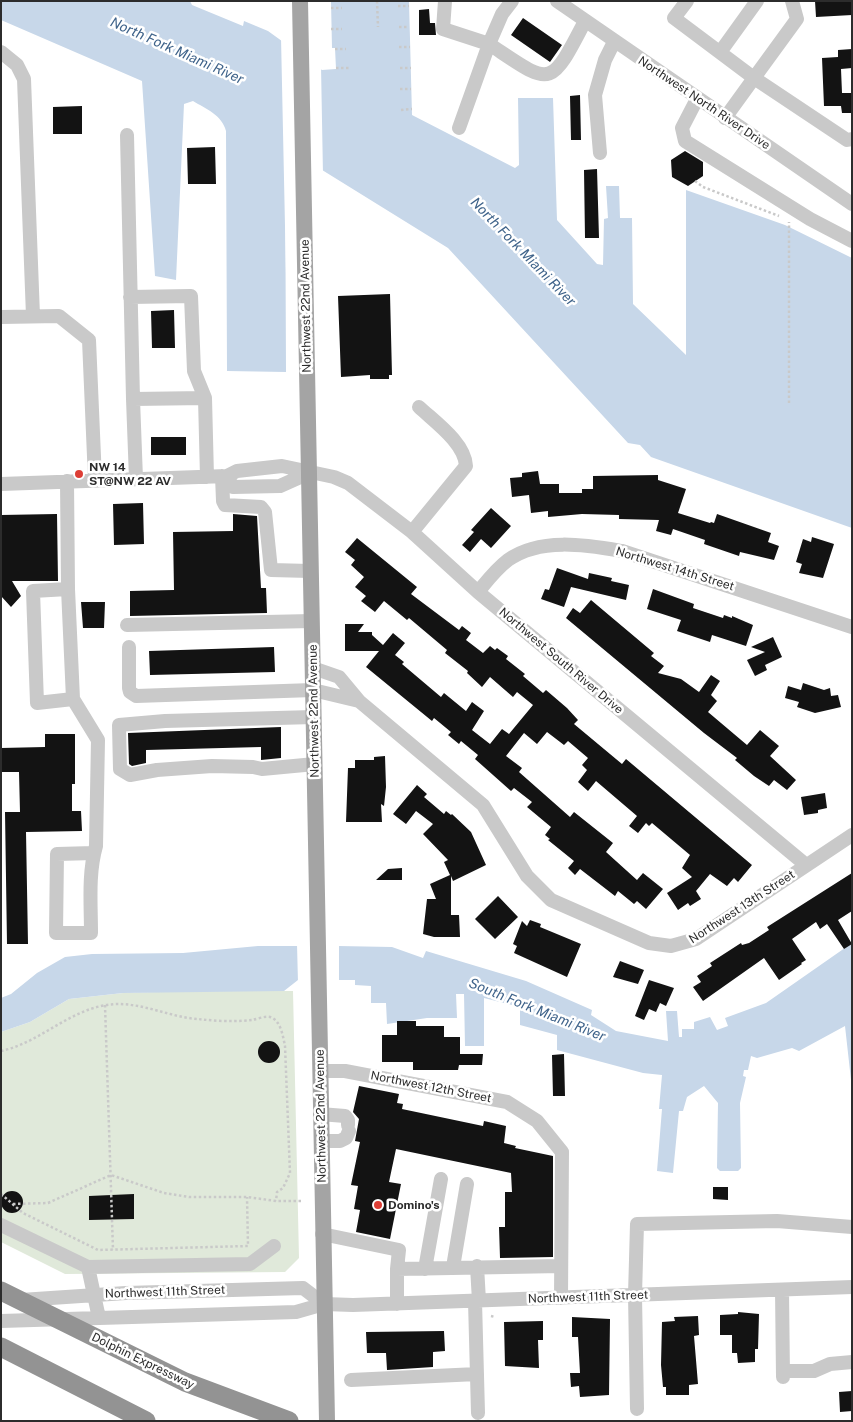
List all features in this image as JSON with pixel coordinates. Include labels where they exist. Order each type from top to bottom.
[{"type":"highway","name":"Dolphin Expressway","points":[[1,1291],[129,1356],[212,1394],[285,1420]]},
{"type":"highway","points":[[1,1346],[146,1421]]},
{"type":"main road","name":"Northwest 22nd Avenue","points":[[300,1],[327,1421]]},
{"type":"street","points":[[445,1],[443,29],[489,44],[536,75],[546,76],[555,72],[563,62],[585,21]]},
{"type":"street","points":[[459,128],[489,44],[502,14],[512,1]]},
{"type":"street","name":"Northwest North River Drive","points":[[557,1],[852,204]]},
{"type":"street","points":[[687,1],[674,18],[754,78],[847,140],[852,139]]},
{"type":"street","points":[[721,52],[757,1]]},
{"type":"street","points":[[725,118],[797,19],[792,1]]},
{"type":"street","points":[[600,153],[595,95],[614,42]]},
{"type":"street","points":[[1,52],[17,65],[24,80],[33,316]]},
{"type":"street","points":[[697,99],[682,128],[685,141],[810,219],[852,241]]},
{"type":"street","points":[[126,135],[136,479]]},
{"type":"street","points":[[130,297],[191,296],[194,371],[205,398],[207,476]]},
{"type":"street","points":[[1,317],[59,316],[89,340],[95,480]]},
{"type":"street","points":[[133,399],[205,398]]},
{"type":"street","points":[[412,532],[466,466],[461,449],[419,407]]},
{"type":"street","points":[[1,484],[225,476],[237,470],[282,466],[309,473]]},
{"type":"street","points":[[225,476],[233,487],[280,486],[309,473]]},
{"type":"street","name":"Northwest South River Drive","points":[[309,473],[341,479],[412,532],[478,592],[806,866]]},
{"type":"street","points":[[225,476],[223,501],[225,505],[260,507],[265,512],[271,570],[310,571]]},
{"type":"street","points":[[67,481],[72,699],[98,740],[96,846],[94,853],[90,865],[91,934],[56,934],[56,854],[94,853]]},
{"type":"street","name":"Northwest 14th Street","points":[[478,592],[508,560],[527,551],[553,546],[588,546],[622,551],[852,627]]},
{"type":"street","points":[[68,589],[33,591],[37,703],[72,699]]},
{"type":"street","points":[[127,625],[312,621]]},
{"type":"street","name":"Northwest 13th Street","points":[[129,647],[129,688],[136,696],[313,690],[359,701]]},
{"type":"street","name":"Northwest 13th Street","points":[[313,668],[340,677],[359,701],[483,805],[527,876],[540,891],[551,900],[649,943],[670,946],[696,939],[852,835]]},
{"type":"street","points":[[314,717],[165,721],[119,725],[120,769],[130,775],[157,770],[212,766],[262,769],[314,764]]},
{"type":"street","name":"Northwest 12th Street","points":[[320,1071],[345,1071],[507,1102],[538,1121],[562,1152],[561,1266]]},
{"type":"street","points":[[320,1114],[345,1116],[348,1120],[349,1128],[346,1138],[340,1141],[321,1141]]},
{"type":"street","points":[[425,1269],[441,1179]]},
{"type":"street","points":[[453,1267],[467,1184]]},
{"type":"street","points":[[637,1409],[635,1295],[637,1224],[777,1221],[852,1227]]},
{"type":"street","points":[[1,1225],[88,1267],[250,1264],[274,1246]]},
{"type":"street","points":[[322,1234],[398,1250],[397,1304]]},
{"type":"street","points":[[477,1266],[478,1413]]},
{"type":"street","points":[[397,1270],[477,1266],[561,1266],[561,1298]]},
{"type":"street","points":[[88,1267],[99,1318]]},
{"type":"street","name":"Northwest 11th Street","points":[[1,1321],[296,1312],[324,1304],[397,1304],[852,1287]]},
{"type":"street","name":"Northwest 11th Street","points":[[1,1301],[58,1299],[93,1295],[303,1288],[324,1304]]},
{"type":"street","points":[[782,1290],[783,1374],[814,1371],[830,1364],[852,1362]]},
{"type":"street","points":[[351,1380],[477,1374]]},
{"type":"path","points":[[377,1],[378,27]]},
{"type":"path","points":[[398,6],[409,6]]},
{"type":"path","points":[[331,8],[342,8]]},
{"type":"path","points":[[399,27],[409,26]]},
{"type":"path","points":[[331,29],[342,29]]},
{"type":"path","points":[[399,47],[410,47]]},
{"type":"path","points":[[335,49],[346,49]]},
{"type":"path","points":[[336,68],[350,68]]},
{"type":"path","points":[[400,68],[411,68]]},
{"type":"path","points":[[400,89],[411,88]]},
{"type":"path","points":[[401,110],[412,109]]},
{"type":"path","points":[[695,181],[703,187],[780,217]]},
{"type":"path","points":[[789,403],[790,221]]},
{"type":"path","points":[[105,1005],[114,1250]]},
{"type":"path","points":[[1,1051],[30,1042],[81,1013],[105,1005],[136,1005],[196,1019],[251,1020],[270,1017],[280,1026],[285,1050],[290,1174],[283,1188],[277,1192],[276,1201]]},
{"type":"path","points":[[279,1050],[285,1050]]},
{"type":"path","points":[[12,1204],[48,1202],[111,1175],[164,1193],[189,1197],[247,1197],[276,1201],[303,1201]]},
{"type":"path","points":[[1,1194],[23,1214],[92,1248],[114,1250],[248,1246],[247,1197]]},
{"type":"green space","points":[[293,991],[299,1258],[285,1272],[65,1274],[1,1242],[1,1032],[30,1022],[69,999],[123,993]]},
{"type":"water","name":"North Fork Miami River","points":[[1,1],[190,1],[192,5],[243,26],[244,21],[268,31],[322,70],[336,69],[335,48],[332,48],[331,1],[409,1],[412,115],[515,168],[519,165],[518,98],[553,98],[557,220],[597,264],[603,265],[604,219],[608,218],[606,186],[619,186],[620,218],[632,218],[633,304],[686,355],[686,190],[785,225],[852,258],[852,528],[651,457],[640,445],[628,443],[448,248],[285,147],[286,372],[227,371],[226,131],[224,125],[213,113],[193,101],[184,104],[176,280],[155,276],[142,81],[1,20]]},
{"type":"water","name":"South Fork Miami River","points":[[852,943],[852,1089],[845,1026],[799,1051],[792,1048],[757,1058],[751,1056],[748,1070],[744,1070],[743,1076],[746,1077],[740,1103],[741,1168],[738,1171],[720,1171],[717,1168],[718,1103],[704,1086],[687,1097],[683,1111],[679,1111],[673,1173],[657,1171],[662,1109],[659,1109],[662,1075],[643,1073],[557,1050],[557,1035],[520,1025],[520,1007],[484,998],[484,1046],[465,1046],[464,994],[456,994],[457,1018],[427,1018],[387,1024],[386,1003],[371,1003],[371,986],[355,985],[355,980],[298,980],[284,991],[123,993],[69,999],[30,1022],[1,1032],[1,998],[11,994],[37,973],[65,957],[92,954],[183,953],[258,946],[338,946],[392,947],[423,958],[426,951],[526,981],[592,1010],[591,1015],[616,1031],[668,1041],[666,1011],[677,1011],[679,1037],[682,1037],[682,1029],[694,1029],[694,1022],[710,1017],[717,1030],[728,1026],[725,1018],[766,1003]]},
{"type":"pier","points":[[281,37],[321,66],[323,175],[287,151],[288,368]]},
{"type":"pier","points":[[297,944],[339,944],[339,982],[298,983]]},
{"type":"building","points":[[815,1],[852,1],[852,15],[816,17]]},
{"type":"building","points":[[429,9],[430,23],[435,23],[436,35],[419,35],[419,10]]},
{"type":"building","points":[[523,18],[562,45],[550,62],[511,35]]},
{"type":"building","points":[[852,49],[852,68],[841,69],[842,93],[852,93],[852,113],[842,113],[841,106],[824,106],[822,58],[838,57],[838,50]]},
{"type":"building","points":[[580,95],[581,140],[571,140],[570,96]]},
{"type":"building","points":[[82,106],[82,134],[53,134],[53,107]]},
{"type":"building","points":[[215,147],[216,184],[188,184],[187,148]]},
{"type":"building","points":[[685,151],[703,162],[703,176],[688,186],[672,177],[671,160]]},
{"type":"building","points":[[597,169],[599,238],[585,238],[584,170]]},
{"type":"building","points":[[390,294],[392,375],[389,375],[389,379],[370,379],[370,375],[341,377],[338,296]]},
{"type":"building","points":[[174,310],[175,348],[152,348],[151,311]]},
{"type":"building","points":[[151,437],[186,437],[186,455],[151,455]]},
{"type":"building","points":[[538,471],[540,484],[559,484],[559,493],[582,493],[582,489],[593,489],[593,476],[658,475],[658,480],[686,489],[678,513],[710,523],[714,523],[717,514],[771,533],[768,542],[779,546],[774,560],[740,552],[739,556],[704,544],[705,540],[673,529],[671,535],[656,531],[659,520],[619,519],[619,515],[582,514],[548,517],[548,511],[531,513],[529,495],[512,497],[510,478],[522,477],[522,473]]},
{"type":"building","points":[[143,503],[144,544],[114,545],[113,504]]},
{"type":"building","points":[[491,508],[511,526],[491,548],[481,539],[470,552],[462,545],[474,532],[471,530]]},
{"type":"building","points":[[57,514],[58,581],[12,581],[21,596],[11,607],[1,596],[1,515]]},
{"type":"building","points":[[233,514],[257,516],[261,588],[266,588],[267,613],[130,616],[130,591],[174,590],[173,532],[233,531]]},
{"type":"building","points":[[812,537],[834,544],[823,578],[799,573],[802,564],[796,562],[803,539],[811,542]]},
{"type":"building","points":[[357,538],[417,587],[411,594],[459,630],[462,626],[471,633],[466,640],[483,653],[490,646],[495,650],[497,648],[508,656],[506,659],[525,674],[523,676],[543,693],[546,690],[567,708],[578,720],[574,724],[622,764],[626,759],[752,865],[738,882],[734,878],[727,886],[710,874],[696,891],[701,899],[690,906],[688,903],[678,910],[667,893],[692,877],[682,868],[690,855],[652,823],[649,826],[646,823],[638,833],[629,826],[637,816],[596,781],[588,791],[578,782],[587,770],[582,765],[588,758],[568,741],[564,745],[547,732],[537,744],[524,733],[506,756],[522,768],[519,772],[570,817],[574,812],[613,843],[606,852],[637,880],[643,873],[663,889],[646,909],[637,901],[634,904],[618,891],[615,896],[580,869],[575,875],[568,868],[574,861],[548,840],[550,839],[545,835],[551,827],[527,807],[532,802],[514,788],[511,791],[475,759],[478,755],[461,741],[459,744],[448,735],[451,732],[434,718],[432,721],[366,667],[379,651],[345,651],[345,624],[364,624],[358,632],[372,632],[372,635],[383,645],[393,633],[405,643],[395,655],[404,662],[402,664],[441,697],[444,693],[466,711],[472,702],[484,711],[472,730],[490,744],[502,729],[509,734],[533,705],[517,692],[513,697],[490,677],[482,687],[467,673],[468,671],[445,653],[447,650],[409,618],[407,620],[384,601],[375,612],[361,601],[366,596],[355,587],[364,577],[351,565],[355,560],[345,552]]},
{"type":"building","points":[[557,568],[588,579],[589,573],[612,578],[611,581],[629,585],[626,600],[571,587],[564,607],[541,599],[545,589],[549,590]]},
{"type":"building","points":[[653,589],[694,604],[693,608],[723,618],[724,615],[732,618],[732,616],[753,625],[746,646],[712,635],[710,642],[677,631],[681,620],[647,609]]},
{"type":"building","points":[[591,600],[654,653],[651,656],[664,666],[658,673],[681,679],[699,692],[711,675],[720,681],[711,695],[717,701],[708,712],[747,745],[760,730],[779,746],[770,756],[796,780],[787,790],[774,780],[769,786],[754,776],[735,760],[737,758],[704,733],[566,618],[573,608],[580,613]]},
{"type":"building","points":[[81,602],[105,602],[104,628],[83,628]]},
{"type":"building","points":[[773,637],[782,657],[765,665],[767,670],[755,676],[747,660],[765,652],[751,647]]},
{"type":"building","points":[[274,647],[275,672],[150,675],[149,651]]},
{"type":"building","points":[[803,683],[824,690],[830,688],[831,696],[838,695],[841,707],[815,713],[797,707],[799,702],[785,698],[788,686],[801,690]]},
{"type":"building","points":[[281,727],[281,758],[261,760],[261,747],[146,750],[146,763],[132,766],[129,764],[128,733]]},
{"type":"building","points":[[45,734],[75,734],[75,784],[72,784],[72,811],[81,811],[82,831],[26,832],[28,944],[7,944],[5,812],[20,812],[19,772],[2,772],[1,748],[45,747]]},
{"type":"building","points":[[385,756],[386,787],[384,806],[381,804],[382,822],[346,822],[348,768],[355,768],[355,760],[374,760],[374,757]]},
{"type":"building","points":[[417,785],[427,794],[424,797],[444,814],[446,811],[452,814],[471,832],[486,865],[453,881],[451,876],[451,915],[459,915],[460,937],[434,937],[423,934],[427,899],[436,899],[430,884],[450,875],[444,862],[448,860],[423,834],[433,824],[416,811],[406,824],[393,814]]},
{"type":"building","points":[[825,793],[827,808],[818,810],[818,813],[804,815],[801,797]]},
{"type":"building","points":[[402,868],[402,880],[376,880],[388,869]]},
{"type":"building","points":[[852,873],[852,911],[838,920],[852,944],[844,949],[827,924],[820,929],[816,922],[792,939],[806,960],[802,964],[779,980],[764,958],[703,1001],[693,987],[701,982],[697,976],[712,966],[710,963],[741,943],[742,945],[749,943],[769,930],[767,927]]},
{"type":"building","points":[[498,896],[518,917],[495,939],[475,919]]},
{"type":"building","points":[[530,920],[541,924],[540,927],[581,944],[567,977],[514,953],[517,946],[513,944],[522,921],[527,926]]},
{"type":"building","points":[[620,961],[644,970],[638,984],[613,977]]},
{"type":"building","points":[[649,980],[674,988],[666,1006],[660,1003],[656,1012],[649,1009],[644,1020],[635,1016]]},
{"type":"building","points":[[397,1021],[416,1021],[416,1026],[444,1026],[444,1037],[460,1037],[460,1054],[483,1054],[482,1065],[459,1065],[458,1070],[413,1070],[413,1062],[382,1062],[382,1035],[397,1035]]},
{"type":"building","points":[[269,1041],[277,1044],[280,1052],[277,1060],[269,1063],[261,1060],[258,1052],[261,1044]]},
{"type":"building","points":[[564,1054],[565,1096],[553,1096],[552,1055]]},
{"type":"building","points":[[359,1086],[399,1094],[397,1103],[403,1104],[402,1109],[483,1126],[484,1121],[506,1126],[504,1143],[516,1146],[515,1148],[553,1156],[553,1257],[500,1258],[499,1227],[505,1227],[505,1192],[512,1192],[511,1173],[396,1149],[389,1182],[401,1184],[390,1239],[356,1232],[360,1210],[354,1209],[358,1186],[351,1185],[360,1142],[355,1141],[359,1119],[353,1112]]},
{"type":"building","points":[[713,1187],[728,1187],[728,1200],[713,1199]]},
{"type":"building","points":[[12,1191],[20,1194],[23,1202],[20,1210],[12,1213],[4,1210],[1,1202],[4,1194]]},
{"type":"building","points":[[134,1194],[134,1219],[89,1220],[89,1196]]},
{"type":"building","points":[[738,1312],[759,1314],[758,1349],[755,1349],[755,1362],[738,1363],[737,1353],[732,1353],[732,1335],[720,1335],[720,1315],[738,1314]]},
{"type":"building","points":[[698,1316],[699,1335],[694,1336],[698,1384],[689,1385],[689,1395],[666,1395],[666,1387],[663,1387],[661,1365],[662,1322],[675,1321],[674,1317]]},
{"type":"building","points":[[572,1317],[610,1319],[609,1395],[580,1397],[579,1386],[571,1387],[570,1373],[580,1373],[578,1337],[572,1337]]},
{"type":"building","points":[[543,1321],[543,1340],[538,1340],[539,1368],[505,1366],[504,1322]]},
{"type":"building","points":[[444,1331],[445,1351],[433,1352],[433,1367],[387,1370],[386,1353],[367,1353],[366,1332]]},
{"type":"building","points":[[852,1391],[852,1411],[840,1412],[839,1392]]},
{"type":"place","name":"NW 14 ST@NW 22 AV","points":[[79,474]]},
{"type":"place","name":"Domino's","points":[[378,1205]]}]
